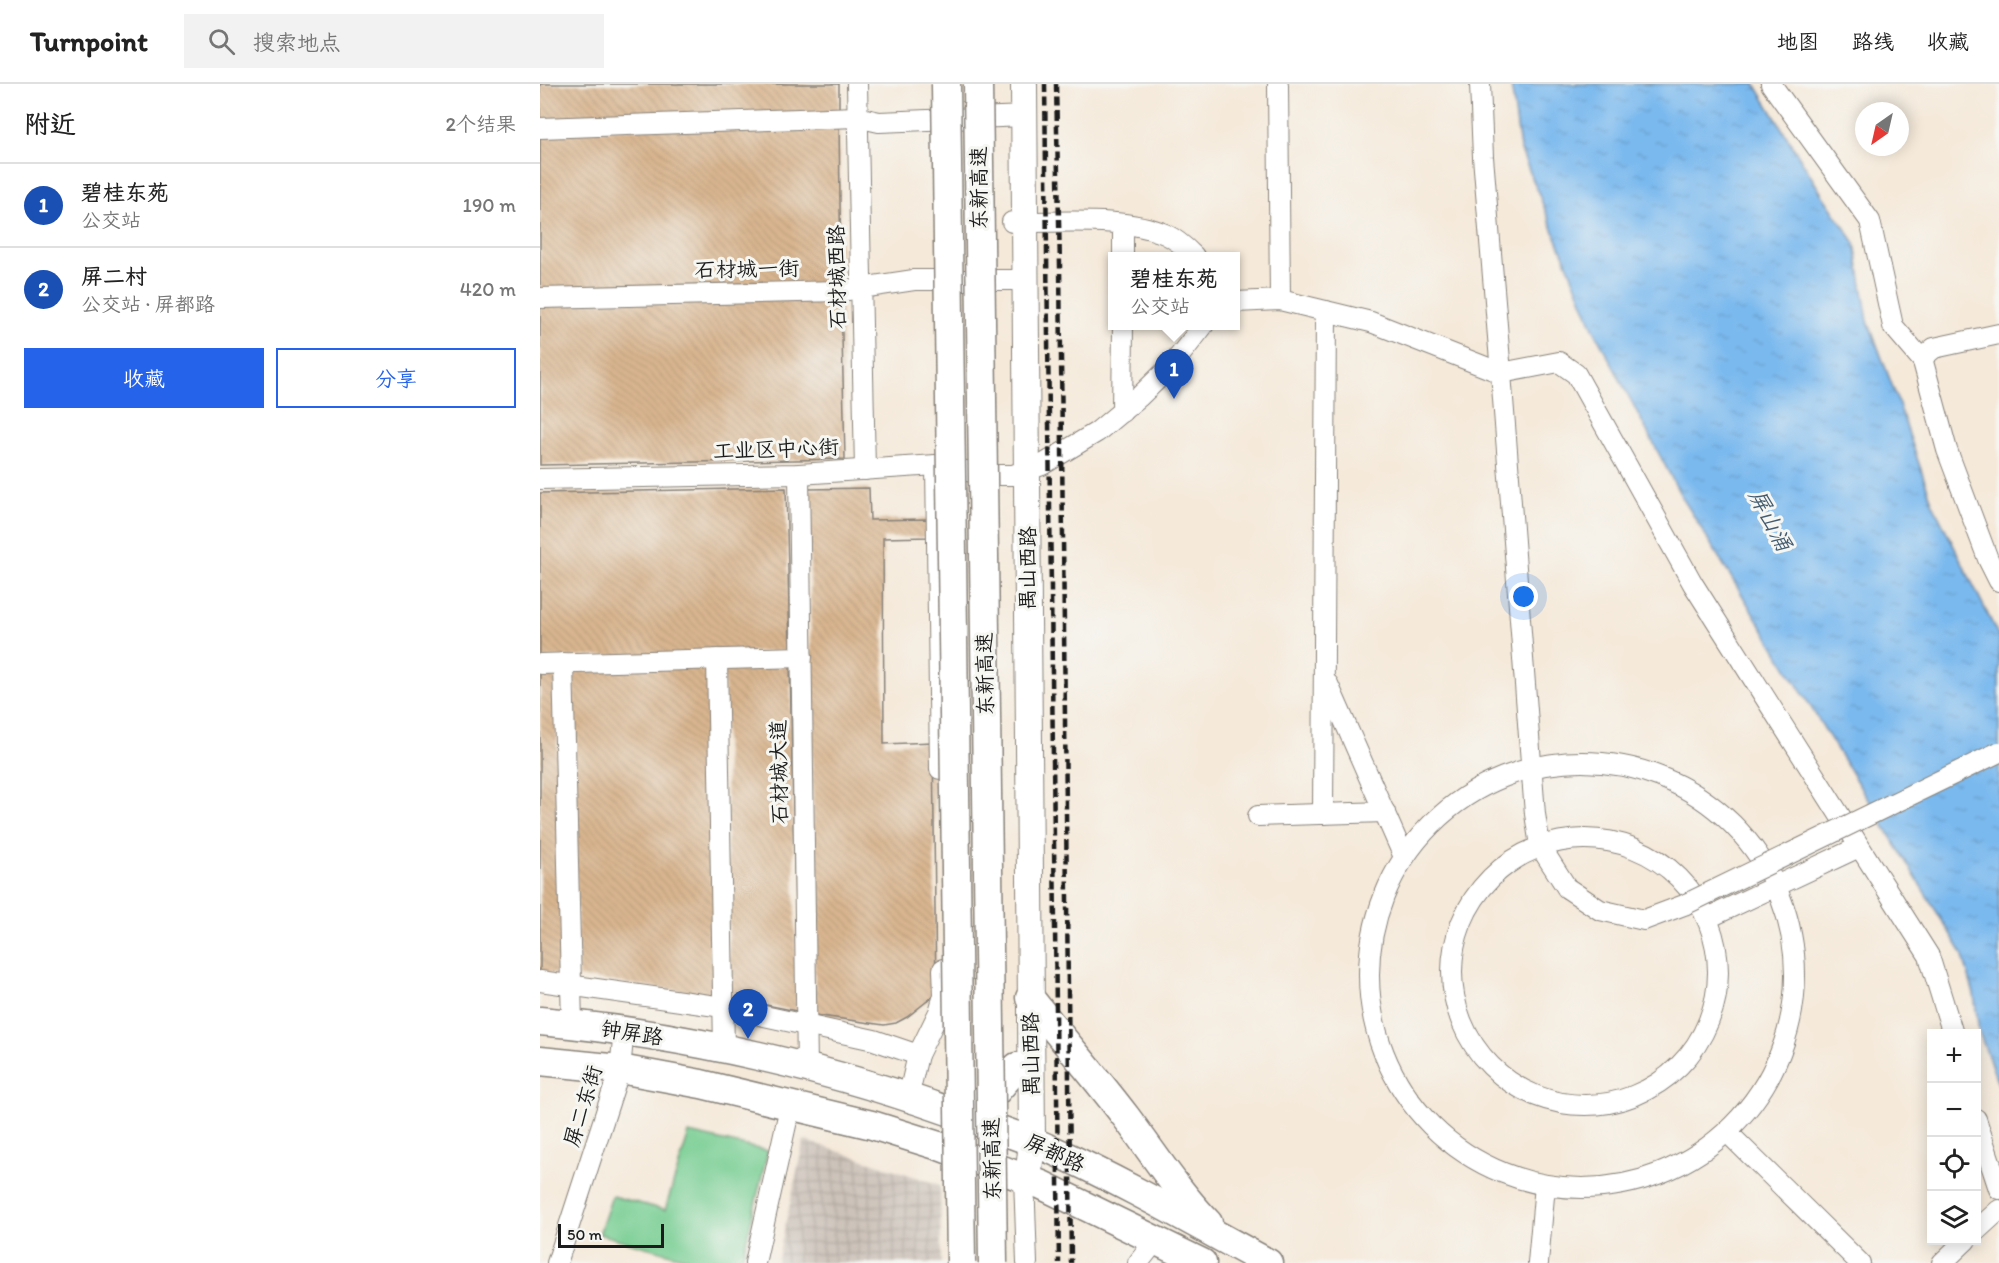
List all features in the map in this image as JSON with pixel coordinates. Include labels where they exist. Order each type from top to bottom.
[{"type":"highway","name":"东新高速","points":[[946,84],[961,1263]]},
{"type":"highway","name":"东新高速","points":[[978,84],[993,1263]]},
{"type":"highway","points":[[1030,998],[1125,1116],[1187,1202],[1225,1240]]},
{"type":"highway","name":"钟屏路","points":[[540,1021],[624,1030],[724,1049]]},
{"type":"highway","name":"屏都路","points":[[724,1049],[807,1069],[908,1098],[1023,1138],[1131,1190],[1268,1263]]},
{"type":"highway","name":"钟屏路","points":[[540,1061],[620,1070],[701,1084]]},
{"type":"highway","points":[[934,1106],[976,1105],[993,1095],[1017,1067]]},
{"type":"highway","name":"屏都路","points":[[701,1084],[872,1125],[939,1146],[1024,1178],[1202,1263]]},
{"type":"main road","name":"禺山西路","points":[[1011,84],[1018,116]]},
{"type":"main road","name":"禺山西路","points":[[1024,84],[1018,116],[1020,473],[1017,1067],[1023,1138],[1029,1171],[1024,1178]]},
{"type":"main road","name":"禺山西路","points":[[1020,473],[1030,998],[1023,1138]]},
{"type":"street","name":"石材城西路","points":[[857,84],[865,470]]},
{"type":"street","points":[[1278,84],[1280,300]]},
{"type":"street","points":[[1480,84],[1483,157],[1540,846],[1567,888],[1600,910],[1644,920],[1684,905],[1999,752]]},
{"type":"street","points":[[1771,84],[1870,220],[1893,326],[1923,361],[1947,450],[1988,559],[1999,581]]},
{"type":"street","points":[[540,128],[857,117],[879,122],[1018,116]]},
{"type":"street","points":[[1019,223],[1102,222],[1150,229],[1167,235],[1190,252]]},
{"type":"street","points":[[1123,252],[1124,225]]},
{"type":"street","name":"石材城一街","points":[[540,298],[861,289],[914,280],[1019,280]]},
{"type":"street","points":[[1240,302],[1280,300],[1371,322],[1502,373],[1559,362],[1576,374],[1693,584],[1929,956],[1951,1029]]},
{"type":"street","points":[[1323,814],[1326,311]]},
{"type":"street","points":[[1122,412],[1123,330]]},
{"type":"street","points":[[1020,473],[1042,465],[1097,432],[1173,364],[1200,330]]},
{"type":"street","points":[[1923,361],[1922,358],[1934,348],[1999,334]]},
{"type":"street","points":[[908,1098],[918,1055],[939,1012],[944,995],[936,465]]},
{"type":"street","name":"工业区中心街","points":[[540,479],[799,474],[936,465],[987,476],[1020,473]]},
{"type":"street","name":"石材城大道","points":[[799,474],[807,1069]]},
{"type":"street","points":[[540,664],[802,657]]},
{"type":"street","points":[[717,659],[724,1049]]},
{"type":"street","points":[[563,663],[572,1023]]},
{"type":"street","points":[[1324,676],[1404,856]]},
{"type":"street","points":[[1574,762],[1616,765],[1656,776],[1693,794],[1726,819],[1754,851],[1775,886],[1790,929],[1795,973],[1791,1017],[1778,1060],[1756,1099],[1727,1132],[1688,1161],[1642,1180],[1594,1188],[1545,1185],[1508,1174],[1465,1152],[1442,1135],[1415,1107],[1394,1076],[1379,1040],[1372,1012],[1369,964],[1374,927],[1386,890],[1404,856],[1424,831],[1473,791],[1502,777],[1532,768],[1574,762]]},
{"type":"street","points":[[1258,816],[1385,812]]},
{"type":"street","points":[[1579,838],[1619,843],[1656,859],[1686,885],[1708,918],[1718,952],[1718,988],[1710,1022],[1693,1053],[1668,1078],[1637,1096],[1603,1105],[1567,1105],[1533,1095],[1502,1077],[1478,1051],[1460,1020],[1452,986],[1453,950],[1463,916],[1482,886],[1508,862],[1540,846],[1579,838]]},
{"type":"street","points":[[1708,918],[1859,847]]},
{"type":"street","points":[[540,981],[723,1007],[874,1040],[918,1055]]},
{"type":"street","name":"屏二东街","points":[[557,1263],[620,1070],[624,1030]]},
{"type":"street","points":[[755,1263],[790,1107]]},
{"type":"street","points":[[1727,1132],[1860,1263]]},
{"type":"street","points":[[1981,1132],[1999,1189]]},
{"type":"street","points":[[1024,1178],[1027,1263]]},
{"type":"street","points":[[1538,1263],[1545,1185]]},
{"type":"street","points":[[1981,1227],[1999,1210]]},
{"type":"street","points":[[1138,1263],[1156,1240]]},
{"type":"street","points":[[1942,1263],[1961,1245]]},
{"type":"shaded area","points":[[804,1140],[940,1185],[941,1263],[777,1263]]},
{"type":"green space","points":[[689,1133],[768,1151],[741,1263],[703,1263],[599,1234],[612,1196],[665,1210]]},
{"type":"water","name":"屏山涌","points":[[1511,84],[1755,84],[1823,196],[1855,243],[1868,321],[1932,502],[1999,637],[1999,1086],[1981,1037],[1981,1029],[1979,1029],[1974,994],[1962,953],[1680,494],[1594,330],[1520,148]]},
{"type":"building","points":[[540,84],[839,84],[839,114],[540,123]]},
{"type":"building","points":[[839,122],[841,286],[540,295],[540,132]]},
{"type":"building","points":[[841,295],[845,459],[540,465],[540,302]]},
{"type":"building","points":[[786,488],[790,651],[540,658],[540,493]]},
{"type":"building","points":[[869,488],[870,520],[930,519],[930,537],[883,538],[884,744],[933,742],[936,994],[907,1017],[896,1023],[884,1025],[815,1015],[809,489]]},
{"type":"building","points":[[711,665],[717,996],[578,977],[573,672]]},
{"type":"building","points":[[790,666],[797,1011],[730,998],[724,667]]},
{"type":"building","points":[[540,670],[556,670],[562,975],[540,972]]},
{"type":"railway","points":[[1045,84],[1059,1263]]},
{"type":"railway","points":[[1056,84],[1071,1263]]},
{"type":"place","name":"碧桂东苑","points":[[1174,399]]},
{"type":"place","name":"屏二村","points":[[748,1039]]}]
